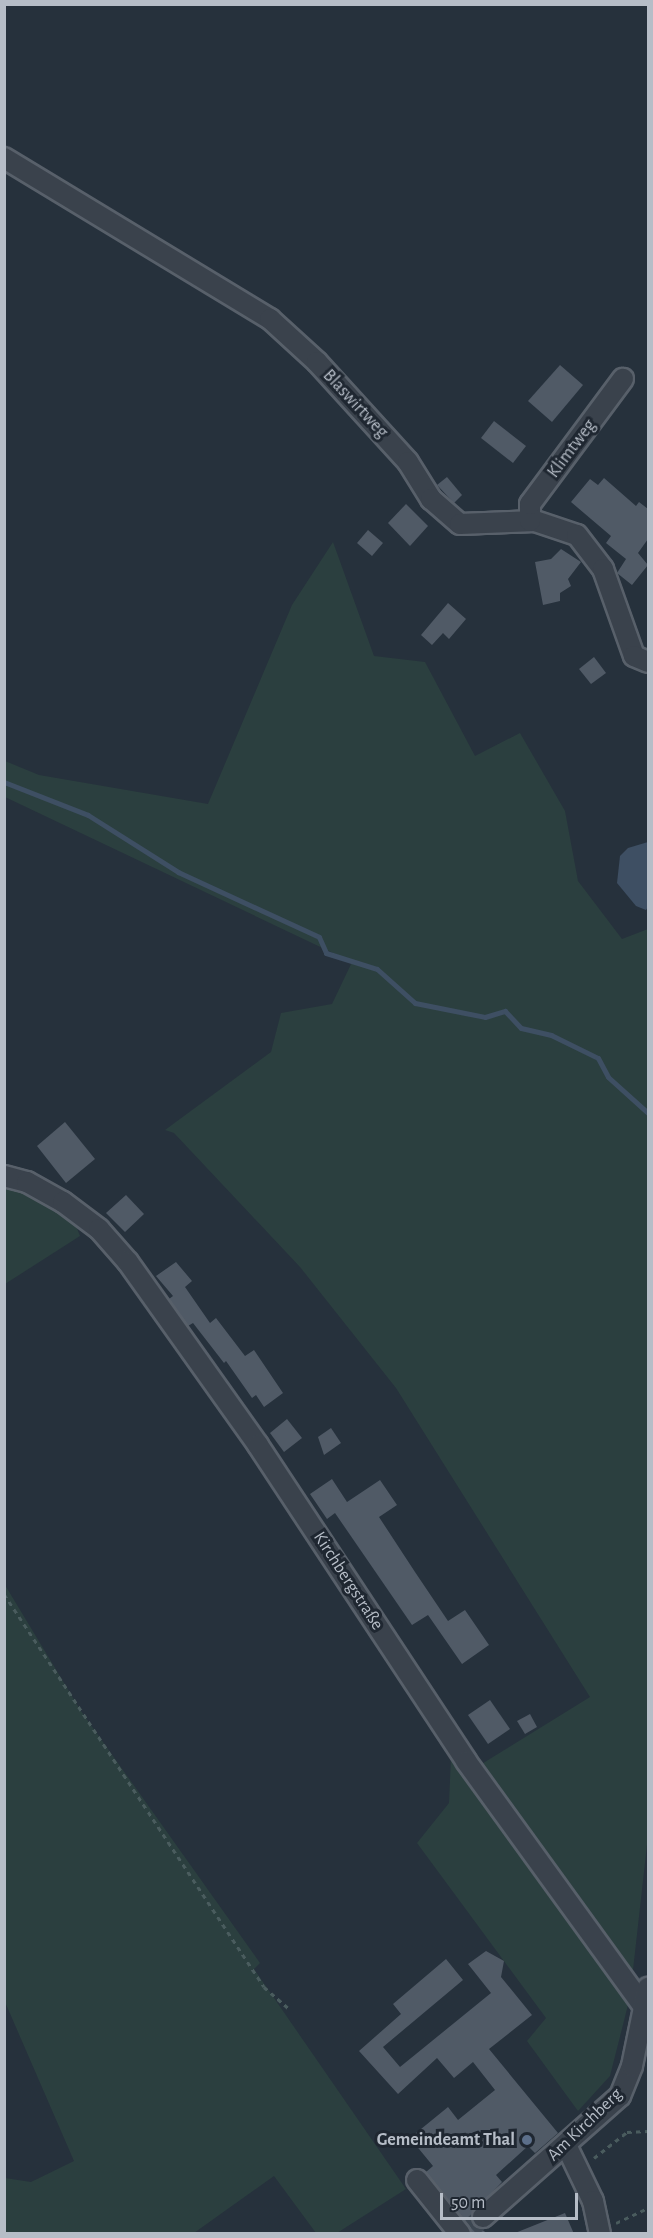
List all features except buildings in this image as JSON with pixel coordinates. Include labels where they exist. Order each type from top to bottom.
[{"type":"street","name":"Blaswirtweg","points":[[4,158],[270,319],[340,387],[408,462],[431,499],[460,524],[530,521],[577,535],[603,569],[634,656],[646,656]]},
{"type":"street","name":"Klimtweg","points":[[530,521],[530,504],[623,380]]},
{"type":"street","name":"Kirchbergstraße","points":[[4,1176],[27,1182],[63,1202],[99,1229],[128,1262],[258,1445],[459,1752],[645,2008]]},
{"type":"street","points":[[645,2008],[648,1988]]},
{"type":"street","name":"Am Kirchberg","points":[[483,2217],[571,2154],[624,2089],[645,2008]]},
{"type":"street","points":[[571,2154],[606,2229]]},
{"type":"street","points":[[417,2180],[463,2233]]},
{"type":"path","points":[[4,1594],[258,1978],[288,2008]]},
{"type":"path","points":[[571,2154],[598,2156],[627,2132],[648,2131]]},
{"type":"path","points":[[606,2229],[648,2208]]},
{"type":"green space","points":[[333,542],[374,656],[425,662],[475,756],[520,733],[565,811],[578,881],[622,939],[648,929],[648,1836],[633,1970],[618,1958],[480,1765],[590,1697],[396,1388],[300,1267],[174,1133],[165,1130],[271,1052],[281,1013],[332,1004],[352,962],[5,797],[5,761],[39,775],[208,804],[292,605]]},
{"type":"green space","points":[[5,1182],[35,1191],[73,1218],[80,1236],[5,1284]]},
{"type":"green space","points":[[5,1585],[81,1711],[260,1963],[254,1969],[406,2189],[337,2233],[316,2233],[274,2176],[194,2233],[5,2233],[5,2178],[31,2182],[74,2161],[5,2002]]},
{"type":"green space","points":[[451,1757],[629,2001],[610,2076],[578,2111],[527,2041],[546,2018],[417,1843],[449,1803]]},
{"type":"water","points":[[648,842],[648,907],[646,910],[636,906],[617,883],[620,856],[628,848]]},
{"type":"waterway","points":[[4,782],[88,815],[178,872],[319,937],[326,953],[377,969],[415,1003],[485,1017],[505,1011],[521,1028],[551,1035],[598,1058],[608,1077],[648,1113]]},
{"type":"tunnel","points":[[471,2228],[483,2217]]},
{"type":"place","name":"Gemeindeamt Thal","points":[[527,2140]]}]
